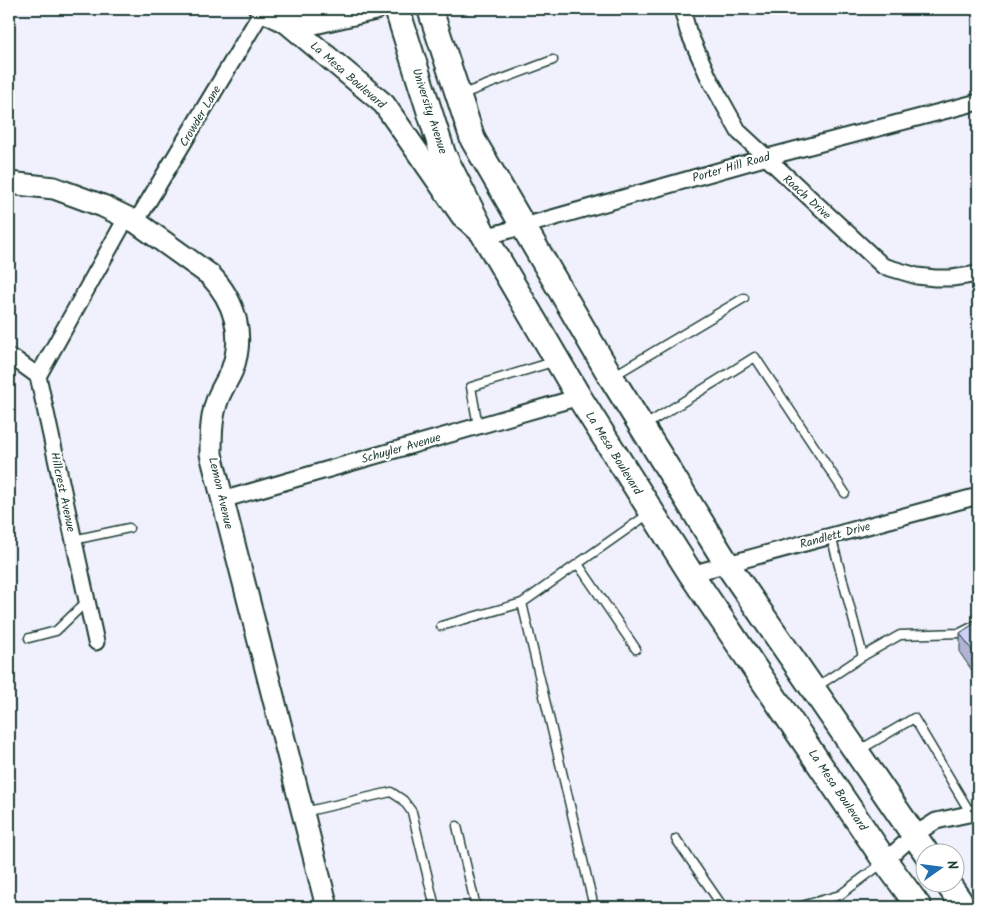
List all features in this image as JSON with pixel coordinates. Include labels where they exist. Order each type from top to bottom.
[{"type":"main road","name":"La Mesa Boulevard","points":[[261,9],[286,22],[384,104],[462,216],[485,237],[580,397],[691,574],[918,907]]},
{"type":"main road","name":"La Mesa Boulevard","points":[[286,22],[314,23],[375,9]]},
{"type":"main road","name":"University Avenue","points":[[397,9],[443,154],[485,237]]},
{"type":"main road","points":[[430,9],[473,140],[611,377],[728,564],[920,844]]},
{"type":"main road","name":"Lemon Avenue","points":[[9,183],[54,188],[132,219],[210,275],[219,284],[232,306],[238,331],[238,345],[231,372],[215,406],[211,454],[326,907]]},
{"type":"main road","points":[[955,894],[964,907]]},
{"type":"street","name":"Crowder Lane","points":[[38,376],[261,9]]},
{"type":"street","name":"Roach Drive","points":[[682,9],[688,31],[709,78],[738,132],[883,266],[918,276],[936,278],[952,278],[978,274]]},
{"type":"street","name":"Porter Hill Road","points":[[485,237],[764,158],[978,102]]},
{"type":"street","points":[[9,357],[38,376]]},
{"type":"street","name":"Hillcrest Avenue","points":[[38,376],[96,642]]},
{"type":"street","name":"Schuyler Avenue","points":[[222,500],[580,397]]},
{"type":"street","name":"Randlett Drive","points":[[691,574],[978,496]]},
{"type":"street","points":[[920,844],[936,821],[974,813]]},
{"type":"street","points":[[885,861],[914,847]]},
{"type":"lane","points":[[458,95],[553,60]]},
{"type":"lane","points":[[611,377],[744,298]]},
{"type":"lane","points":[[642,427],[754,357],[845,493]]},
{"type":"lane","points":[[478,426],[471,387],[558,360]]},
{"type":"lane","points":[[441,626],[522,604],[652,512]]},
{"type":"lane","points":[[73,540],[129,528]]},
{"type":"lane","points":[[831,536],[863,656]]},
{"type":"lane","points":[[578,564],[636,649]]},
{"type":"lane","points":[[29,638],[56,631],[87,601]]},
{"type":"lane","points":[[522,604],[594,907]]},
{"type":"lane","points":[[814,689],[863,656],[900,635],[960,633],[978,624]]},
{"type":"lane","points":[[857,752],[914,718],[974,813]]},
{"type":"lane","points":[[302,813],[391,792],[403,800],[412,812],[435,907]]},
{"type":"lane","points":[[457,826],[476,907]]},
{"type":"lane","points":[[676,838],[723,907]]},
{"type":"lane","points":[[798,907],[840,896],[885,861]]},
{"type":"building","points":[[978,621],[978,659],[960,633]]}]
